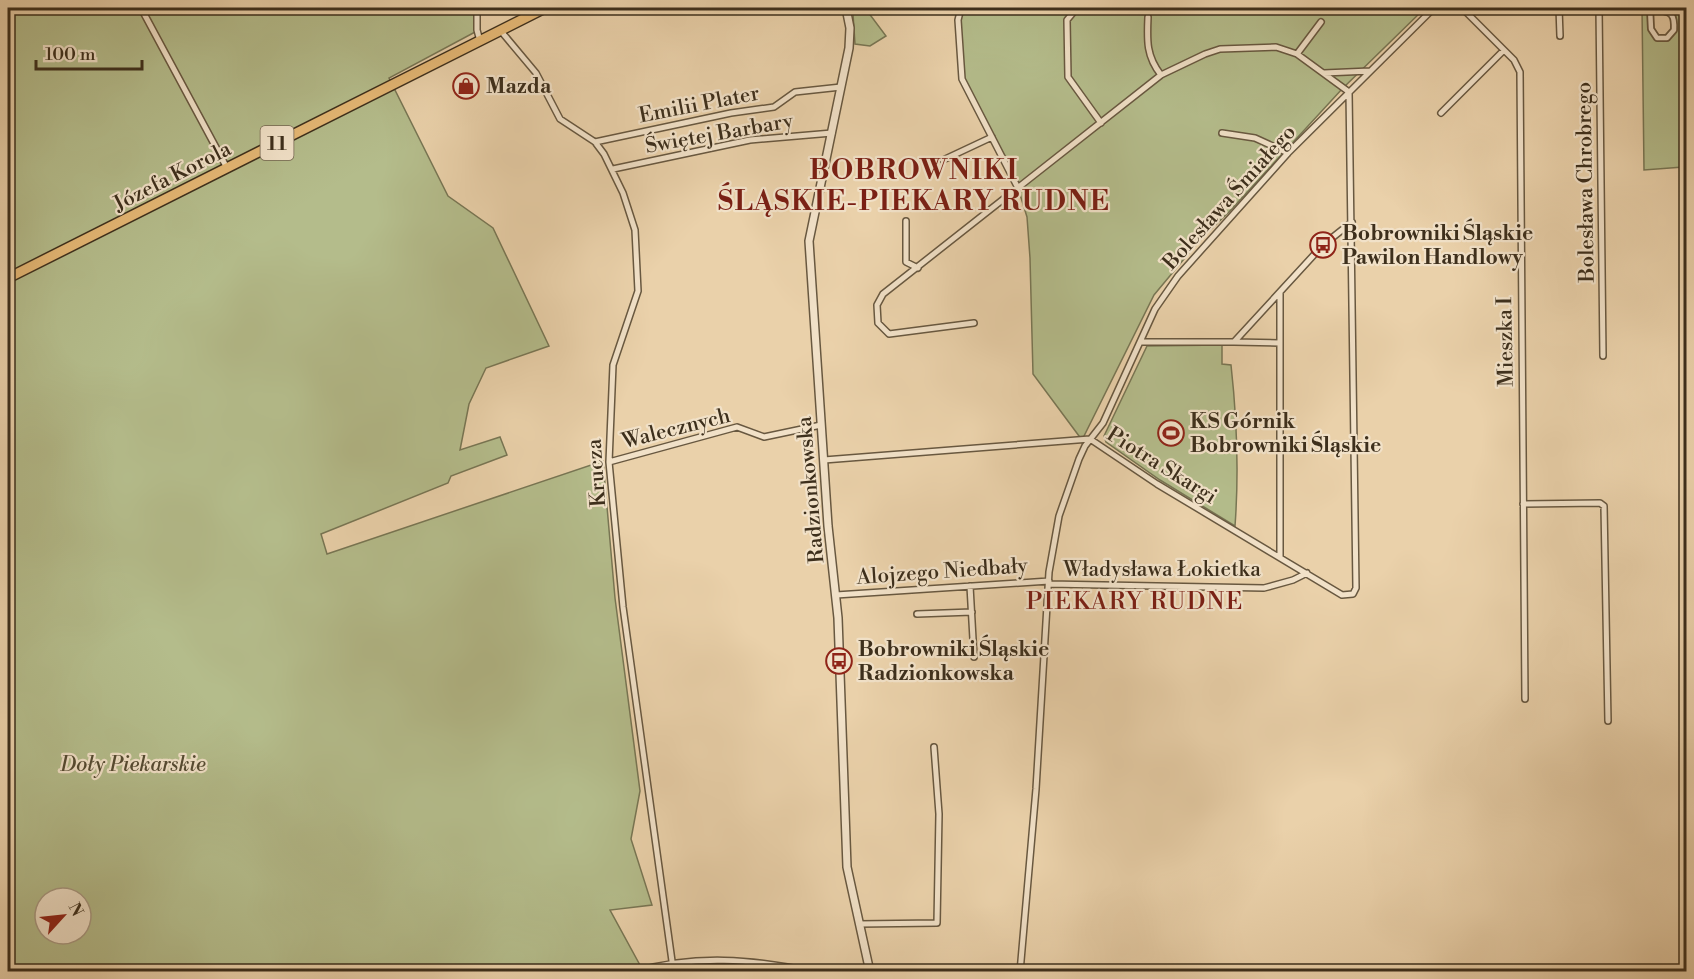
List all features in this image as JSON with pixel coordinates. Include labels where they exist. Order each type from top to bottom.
[{"type":"highway","name":"Józefa Korola","points":[[8,278],[545,8]]},
{"type":"street","points":[[141,8],[228,168]]},
{"type":"street","points":[[477,8],[477,30],[480,41]]},
{"type":"street","name":"Radzionkowska","points":[[846,8],[850,28],[849,48],[808,241],[836,595],[846,855],[870,972]]},
{"type":"street","points":[[961,8],[958,22],[962,78],[1018,188]]},
{"type":"street","points":[[1077,8],[1067,20],[1068,77],[1101,123]]},
{"type":"street","name":"Bolesława Śmiałego","points":[[1020,972],[1036,789],[1049,583],[1059,516],[1079,459],[1090,439],[1103,423],[1155,309],[1178,276],[1288,153],[1434,8]]},
{"type":"street","name":"Mieszka I","points":[[1462,8],[1516,63],[1520,72],[1525,699]]},
{"type":"street","points":[[1559,8],[1560,36]]},
{"type":"street","name":"Bolesława Chrobrego","points":[[1599,8],[1604,356]]},
{"type":"street","points":[[1652,8],[1668,11],[1673,17],[1674,32],[1667,38],[1657,38],[1653,33],[1652,8]]},
{"type":"street","points":[[1148,16],[1148,52],[1161,75]]},
{"type":"street","points":[[1297,54],[1321,22]]},
{"type":"street","name":"Krucza","points":[[500,30],[536,72],[560,119],[595,142],[613,169],[635,230],[638,285],[635,303],[613,365],[609,462],[623,607],[672,962]]},
{"type":"street","points":[[974,323],[889,334],[878,323],[877,305],[883,294],[1161,75],[1220,49],[1276,47],[1297,54],[1349,92],[1352,222],[1323,245],[1234,342]]},
{"type":"street","points":[[1441,113],[1504,50]]},
{"type":"street","points":[[1324,73],[1370,72]]},
{"type":"street","name":"Emilii Plater","points":[[595,142],[731,113],[774,107],[795,92],[841,87]]},
{"type":"street","name":"Świętej Barbary","points":[[613,169],[750,141],[832,133]]},
{"type":"street","points":[[1222,134],[1254,138],[1288,153]]},
{"type":"street","points":[[943,160],[992,137]]},
{"type":"street","points":[[906,221],[906,262],[918,268]]},
{"type":"street","name":"Piotra Skargi","points":[[824,460],[1090,439],[1157,484],[1342,595],[1353,594],[1356,576],[1352,222]]},
{"type":"street","points":[[1280,292],[1280,556]]},
{"type":"street","points":[[1141,342],[1279,343]]},
{"type":"street","name":"Walecznych","points":[[609,462],[737,427],[764,437],[821,425]]},
{"type":"street","points":[[1523,504],[1600,503],[1604,506],[1608,721]]},
{"type":"street","name":"Władysława Łokietka","points":[[1049,583],[1264,588],[1293,580],[1306,573]]},
{"type":"street","name":"Alojzego Niedbały","points":[[836,595],[1049,583]]},
{"type":"street","points":[[970,586],[974,657]]},
{"type":"street","points":[[917,614],[972,612]]},
{"type":"street","points":[[859,924],[937,923],[939,814],[934,747]]},
{"type":"street","points":[[634,972],[672,962],[742,959],[814,972]]},
{"type":"green space","name":"Doły Piekarskie","points":[[8,8],[478,8],[477,31],[389,78],[448,196],[493,228],[549,346],[486,368],[469,404],[460,450],[500,437],[507,455],[451,476],[448,483],[321,534],[327,554],[603,461],[615,598],[640,791],[631,839],[652,905],[610,910],[641,967],[639,971],[8,971]]},
{"type":"green space","points":[[865,8],[886,36],[870,46],[855,44],[853,14]]},
{"type":"green space","points":[[961,8],[1425,8],[1342,89],[1229,212],[1199,241],[1154,295],[1082,440],[1033,374],[1027,217],[1018,188],[964,78],[959,41]]},
{"type":"green space","points":[[1642,8],[1650,8],[1650,21],[1657,38],[1671,36],[1673,17],[1654,8],[1681,8],[1686,93],[1682,133],[1683,167],[1644,170]]},
{"type":"green space","name":"KS Górnik Bobrowniki Śląskie","points":[[1222,345],[1222,364],[1231,365],[1235,405],[1237,466],[1235,526],[1160,480],[1106,442],[1104,436],[1147,346]]},
{"type":"place","name":"Mazda","points":[[466,86]]},
{"type":"place","name":"Bobrowniki Śląskie Pawilon Handlowy","points":[[1323,245]]},
{"type":"place","name":"KS Górnik Bobrowniki Śląskie","points":[[1171,433]]},
{"type":"place","name":"Bobrowniki Śląskie Radzionkowska","points":[[839,661]]},
{"type":"district","name":"BOBROWNIKI ŚLĄSKIE-PIEKARY RUDNE","points":[[914,186]]},
{"type":"district","name":"PIEKARY RUDNE","points":[[1135,601]]}]
